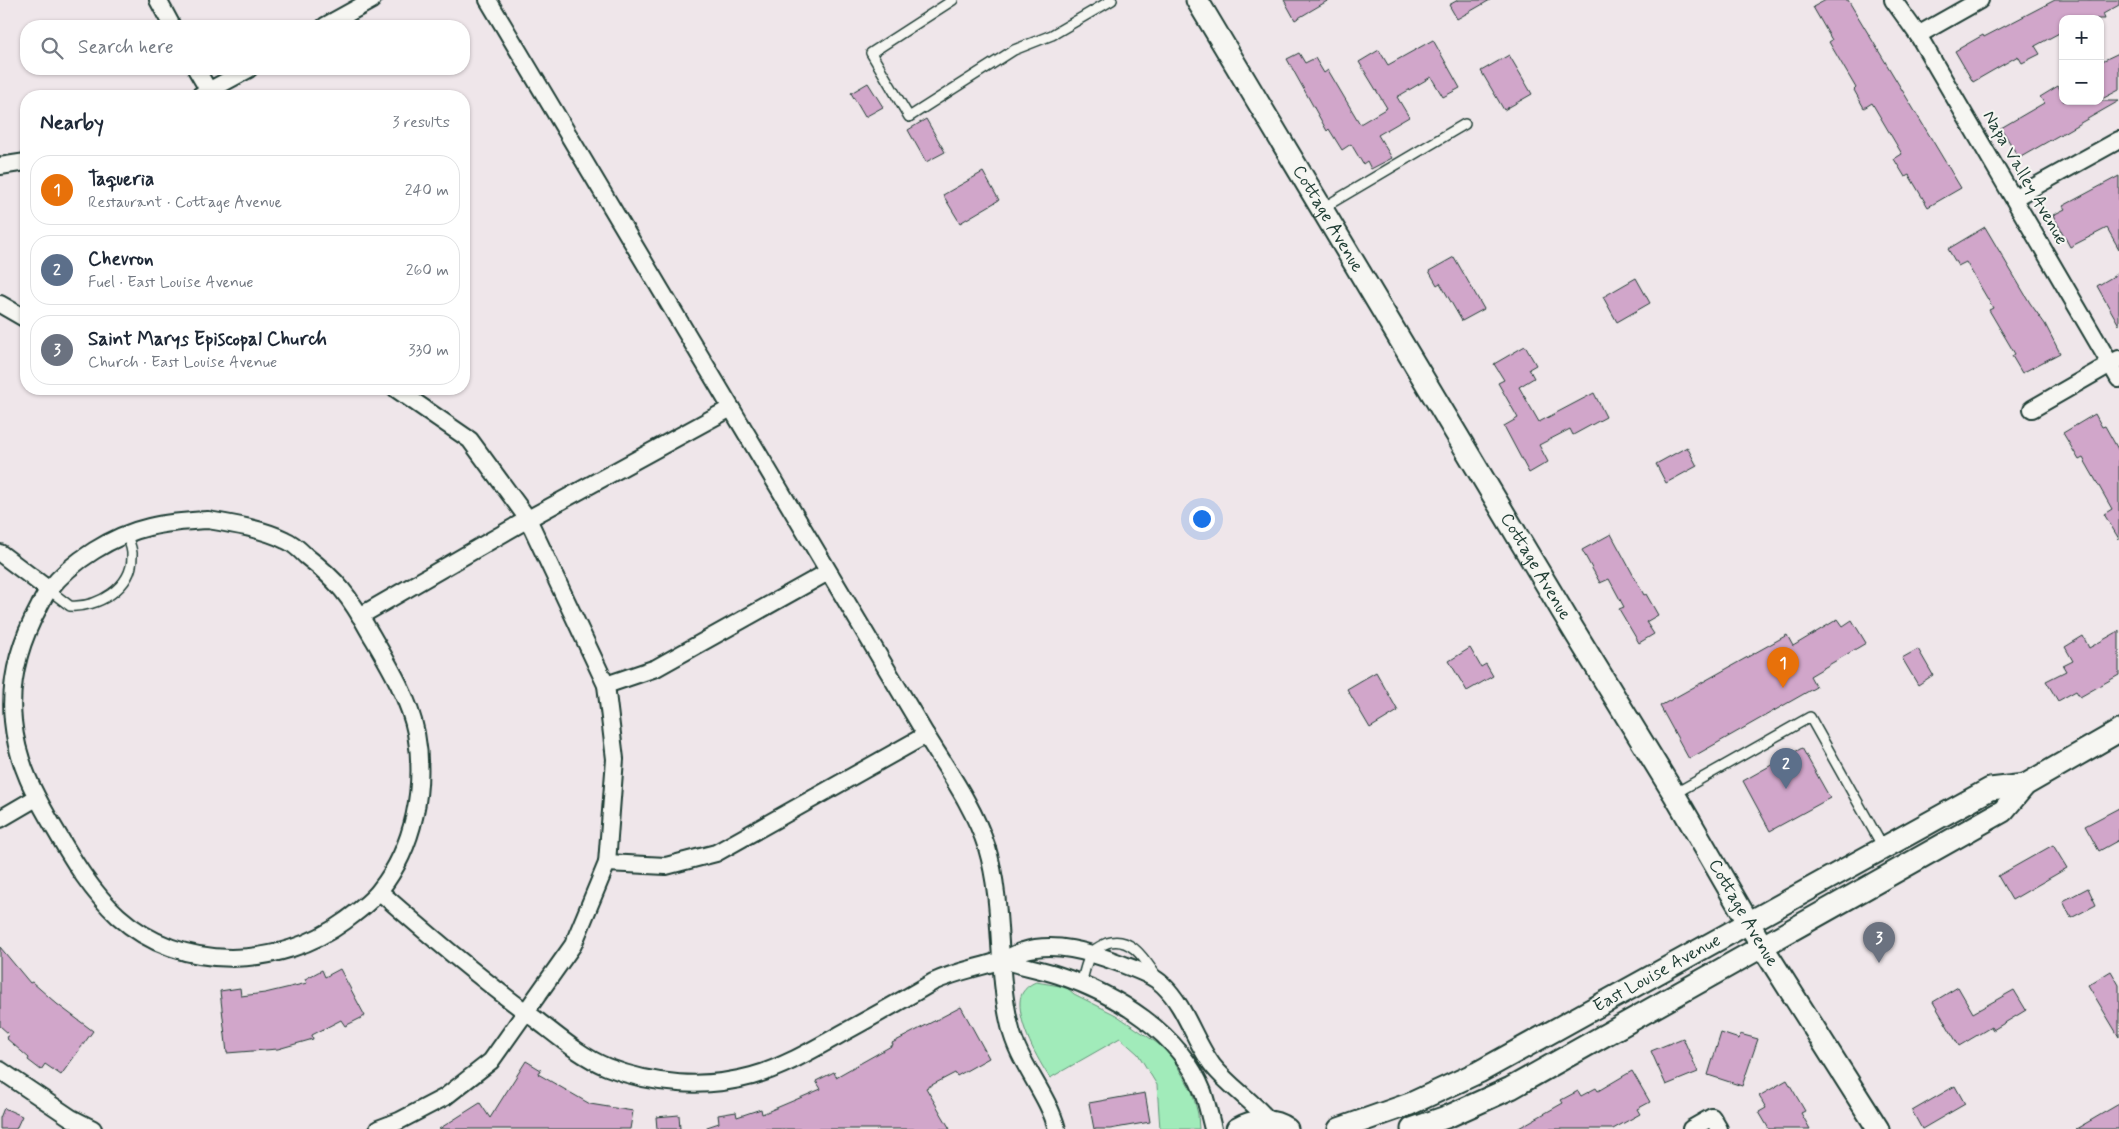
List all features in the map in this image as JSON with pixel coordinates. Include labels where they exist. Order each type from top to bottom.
[{"type":"street","points":[[158,0],[169,20]]},
{"type":"street","points":[[336,20],[372,0]]},
{"type":"street","points":[[488,0],[828,572],[970,805],[987,849],[992,870],[1010,1028],[1016,1047],[1048,1107],[1057,1129]]},
{"type":"street","name":"Cottage Avenue","points":[[1197,0],[1674,794],[1748,923],[1878,1129]]},
{"type":"street","name":"Napa Valley Avenue","points":[[1893,0],[1918,35],[2014,198],[2115,362],[2119,379]]},
{"type":"street","points":[[1918,35],[1980,0]]},
{"type":"street","points":[[198,75],[203,90]]},
{"type":"street","points":[[211,90],[238,75]]},
{"type":"street","points":[[2014,198],[2119,140]]},
{"type":"street","points":[[0,166],[20,163]]},
{"type":"street","points":[[0,304],[20,316]]},
{"type":"street","points":[[2032,408],[2115,362]]},
{"type":"street","points":[[378,1129],[399,1121],[445,1097],[492,1061],[527,1014],[573,945],[607,863],[615,759],[606,685],[528,519],[470,440],[405,395]]},
{"type":"street","points":[[360,616],[528,519],[731,408]]},
{"type":"street","points":[[208,520],[235,524],[286,540],[331,575],[353,602],[360,616],[404,696],[416,731],[419,761],[420,790],[412,829],[396,866],[380,892],[330,932],[295,948],[256,957],[219,958],[177,950],[145,936],[120,918],[92,890],[36,798],[23,770],[16,744],[12,692],[16,665],[24,639],[49,590],[87,556],[126,534],[147,527],[178,521],[208,520]]},
{"type":"street","points":[[0,552],[49,590]]},
{"type":"street","points":[[606,685],[656,668],[828,572]]},
{"type":"street","name":"East Louise Avenue","points":[[1412,1129],[1449,1116],[1511,1088],[2003,811],[2025,785],[2119,731]]},
{"type":"street","points":[[607,863],[666,866],[716,853],[926,735]]},
{"type":"street","name":"East Louise Avenue","points":[[1339,1129],[1410,1104],[1479,1072],[1990,789],[2025,785]]},
{"type":"street","points":[[0,819],[36,798]]},
{"type":"street","points":[[380,892],[434,939],[527,1014],[581,1053],[621,1072],[651,1080],[680,1084],[724,1082],[773,1069],[801,1057],[933,982],[956,972],[1003,960],[1023,951],[1046,947],[1063,948],[1091,954],[1138,970],[1163,985],[1176,1001],[1212,1065],[1236,1090],[1278,1125]]},
{"type":"street","points":[[1003,960],[1025,968],[1057,974],[1102,993],[1154,1027],[1177,1049],[1202,1091],[1212,1129]]},
{"type":"street","points":[[0,1070],[71,1118],[93,1129]]},
{"type":"street","points":[[1237,1129],[1244,1124],[1257,1121],[1278,1125]]},
{"type":"street","points":[[1691,1129],[1716,1123]]},
{"type":"lane","points":[[953,0],[871,53],[909,117],[1014,50],[1052,36],[1112,0]]},
{"type":"lane","points":[[1321,209],[1465,124]]},
{"type":"lane","points":[[49,590],[70,606],[92,604],[105,598],[118,588],[131,565],[133,555],[126,534]]},
{"type":"lane","points":[[1674,794],[1810,717],[1884,849]]},
{"type":"lane","points":[[1081,984],[1091,954]]},
{"type":"green space","points":[[1036,982],[1066,987],[1074,994],[1116,1015],[1170,1054],[1192,1091],[1198,1114],[1199,1129],[1160,1129],[1157,1085],[1138,1054],[1120,1038],[1050,1078],[1030,1042],[1020,1011],[1020,998],[1023,992],[1027,987]]},
{"type":"building","points":[[1284,0],[1329,0],[1295,20]]},
{"type":"building","points":[[1458,0],[1490,0],[1457,19],[1449,5]]},
{"type":"building","points":[[1826,0],[1848,0],[1961,188],[1928,207],[1909,175],[1905,177],[1894,159],[1902,154],[1872,103],[1864,108],[1854,90],[1856,88],[1829,42],[1832,40],[1813,7]]},
{"type":"building","points":[[2055,0],[2119,0],[2119,5],[2103,15],[2059,15],[2059,33],[2035,46],[2040,54],[2022,63],[2018,56],[1973,82],[1955,51],[1983,35],[1984,37]]},
{"type":"building","points":[[1433,40],[1460,88],[1443,97],[1431,77],[1397,97],[1409,117],[1378,135],[1392,158],[1371,169],[1367,161],[1363,164],[1351,144],[1342,150],[1329,129],[1327,131],[1287,59],[1299,53],[1305,63],[1315,58],[1324,73],[1328,70],[1360,124],[1387,108],[1359,62],[1379,50],[1388,65]]},
{"type":"building","points":[[2119,53],[2119,90],[2104,98],[2104,60]]},
{"type":"building","points":[[1509,55],[1532,94],[1504,110],[1481,71]]},
{"type":"building","points":[[868,83],[883,107],[865,117],[851,93]]},
{"type":"building","points":[[2058,86],[2059,105],[2104,105],[2104,101],[2119,101],[2019,158],[2001,128],[2044,103],[2040,97]]},
{"type":"building","points":[[926,119],[945,152],[926,162],[908,130]]},
{"type":"building","points":[[983,172],[999,200],[960,223],[943,195]]},
{"type":"building","points":[[2119,176],[2119,249],[2107,228],[2070,247],[2053,215],[2065,209],[2063,206]]},
{"type":"building","points":[[1985,227],[2030,303],[2045,324],[2060,353],[2022,373],[2012,356],[2015,354],[1989,310],[1993,308],[1966,262],[1958,266],[1948,249]]},
{"type":"building","points":[[1454,257],[1484,309],[1462,321],[1440,283],[1437,285],[1429,271]]},
{"type":"building","points":[[2119,273],[2119,325],[2097,286]]},
{"type":"building","points":[[1636,278],[1650,303],[1617,322],[1603,297]]},
{"type":"building","points":[[1525,346],[1536,365],[1529,369],[1534,378],[1519,387],[1539,422],[1594,393],[1606,417],[1573,435],[1570,429],[1539,445],[1548,462],[1529,473],[1504,426],[1518,418],[1498,383],[1504,380],[1494,364]]},
{"type":"building","points":[[2095,414],[2102,427],[2105,426],[2119,451],[2119,539],[2104,514],[2112,509],[2083,458],[2079,460],[2063,433]]},
{"type":"building","points":[[1687,447],[1697,466],[1666,483],[1656,464]]},
{"type":"building","points":[[1611,534],[1644,595],[1646,594],[1658,615],[1646,622],[1654,634],[1639,643],[1619,609],[1624,607],[1609,579],[1600,583],[1582,550]]},
{"type":"building","points":[[1838,619],[1843,626],[1852,620],[1866,643],[1810,676],[1816,687],[1689,759],[1660,706],[1787,635],[1793,646]]},
{"type":"building","points":[[2119,631],[2119,675],[2080,697],[2076,691],[2058,701],[2046,681],[2066,671],[2063,666],[2073,661],[2065,647],[2083,636],[2089,648]]},
{"type":"building","points":[[1470,648],[1481,667],[1486,664],[1493,676],[1467,691],[1449,661]]},
{"type":"building","points":[[1918,649],[1933,675],[1918,685],[1902,658]]},
{"type":"building","points":[[1376,672],[1398,711],[1370,728],[1347,689]]},
{"type":"building","points":[[1802,748],[1830,798],[1770,831],[1743,781]]},
{"type":"building","points":[[2119,808],[2119,840],[2099,851],[2085,826]]},
{"type":"building","points":[[2053,845],[2067,868],[2012,900],[1998,876]]},
{"type":"building","points":[[2088,888],[2096,905],[2071,918],[2063,901]]},
{"type":"building","points":[[0,947],[30,983],[32,982],[93,1031],[61,1075],[45,1064],[41,1070],[28,1060],[29,1058],[6,1038],[9,1034],[0,1026]]},
{"type":"building","points":[[340,969],[365,1016],[345,1026],[341,1020],[312,1035],[313,1039],[278,1049],[227,1053],[220,991],[240,988],[241,996],[265,993],[307,983],[305,979],[322,970],[325,977]]},
{"type":"building","points":[[2111,971],[2119,985],[2119,1037],[2088,985]]},
{"type":"building","points":[[1958,987],[1973,1013],[2014,990],[2026,1010],[1993,1030],[1991,1027],[1959,1046],[1933,1002]]},
{"type":"building","points":[[961,1007],[989,1058],[957,1076],[955,1073],[926,1088],[950,1129],[708,1129],[707,1127],[719,1123],[718,1115],[736,1112],[737,1117],[761,1109],[762,1114],[821,1089],[816,1081],[834,1072],[836,1077],[893,1045],[892,1043]]},
{"type":"building","points":[[1721,1033],[1739,1039],[1740,1034],[1758,1039],[1742,1086],[1708,1075]]},
{"type":"building","points":[[1683,1038],[1698,1072],[1666,1085],[1651,1051]]},
{"type":"building","points":[[526,1061],[541,1070],[538,1074],[590,1104],[633,1111],[630,1129],[439,1129],[480,1103],[490,1118]]},
{"type":"building","points":[[1632,1071],[1650,1102],[1637,1109],[1640,1114],[1613,1129],[1517,1129],[1563,1103],[1561,1100],[1578,1091],[1581,1096],[1596,1088],[1598,1091]]},
{"type":"building","points":[[1787,1080],[1805,1111],[1801,1113],[1810,1129],[1769,1129],[1759,1112],[1766,1108],[1759,1096]]},
{"type":"building","points":[[1955,1086],[1965,1104],[1922,1129],[1912,1111]]},
{"type":"building","points":[[1145,1093],[1150,1122],[1110,1129],[1094,1129],[1089,1103]]},
{"type":"building","points":[[2119,1104],[2119,1129],[2076,1129]]},
{"type":"building","points":[[4,1108],[22,1116],[16,1129],[0,1129],[0,1118]]},
{"type":"building","points":[[679,1115],[680,1129],[657,1129],[656,1117]]},
{"type":"place","name":"Taqueria","points":[[1783,688]]},
{"type":"place","name":"Chevron","points":[[1786,789]]},
{"type":"place","name":"Saint Marys Episcopal Church","points":[[1879,963]]}]
